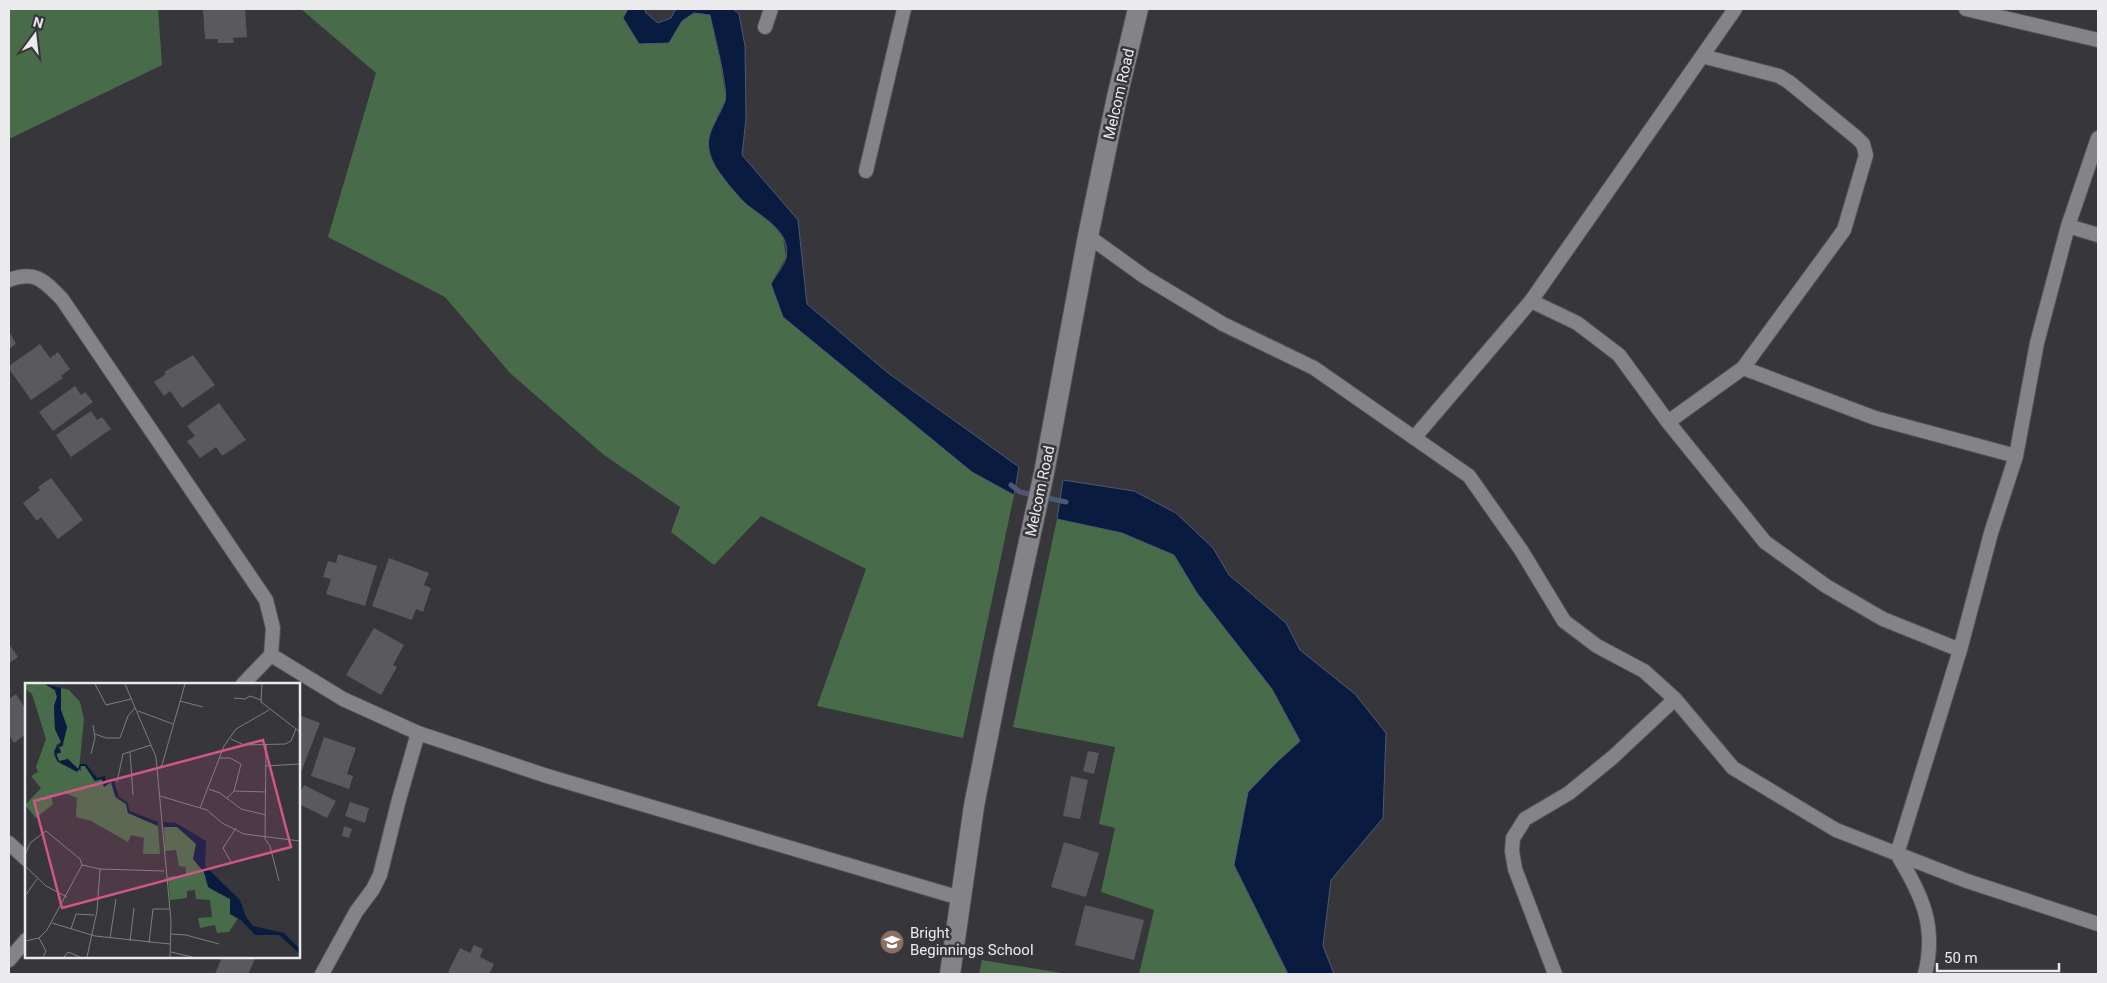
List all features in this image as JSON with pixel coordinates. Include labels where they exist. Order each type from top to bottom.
[{"type":"main road","name":"Melcom Road","points":[[950,974],[974,806],[1003,660],[1044,473],[1088,236],[1117,97],[1138,9]]},
{"type":"street","points":[[765,27],[771,9]]},
{"type":"street","points":[[866,171],[904,9]]},
{"type":"street","points":[[1414,438],[1531,301],[1735,9]]},
{"type":"street","points":[[1966,9],[2098,40]]},
{"type":"street","points":[[1668,422],[1743,368],[1844,230],[1866,155],[1862,144],[1857,138],[1789,82],[1769,72],[1702,56]]},
{"type":"street","points":[[1926,974],[1930,958],[1930,929],[1917,886],[1897,854],[1960,650],[1991,533],[2016,456],[2037,343],[2068,226],[2098,138]]},
{"type":"street","points":[[2068,226],[2098,235]]},
{"type":"street","points":[[1088,236],[1145,277],[1223,324],[1314,368],[1469,476],[1521,550],[1564,621],[1597,646],[1644,671],[1675,699],[1733,768],[1836,830],[1967,881],[2098,924]]},
{"type":"street","points":[[9,280],[23,274],[44,281],[62,300],[266,600],[273,628],[272,655],[244,683]]},
{"type":"street","points":[[1531,301],[1577,323],[1618,355],[1668,422],[1765,542],[1826,586],[1883,619],[1960,650]]},
{"type":"street","points":[[1743,368],[1876,418],[2016,456]]},
{"type":"street","points":[[272,655],[343,699],[418,734],[556,779],[960,898]]},
{"type":"street","points":[[1555,974],[1515,870],[1512,851],[1513,838],[1525,819],[1569,793],[1612,757],[1675,699]]},
{"type":"street","points":[[322,974],[356,912],[374,889],[380,875],[418,734]]},
{"type":"street","points":[[9,843],[25,858]]},
{"type":"street","points":[[9,960],[25,941]]},
{"type":"green space","points":[[9,9],[158,9],[162,65],[9,139]]},
{"type":"green space","points":[[301,9],[628,9],[623,18],[668,43],[682,21],[694,13],[710,15],[726,99],[716,119],[715,165],[744,202],[772,224],[783,237],[786,257],[771,284],[783,317],[972,472],[1014,495],[963,738],[817,706],[866,569],[761,516],[714,565],[671,532],[680,507],[604,455],[510,373],[445,297],[328,237],[376,73]]},
{"type":"green space","points":[[1057,519],[1122,533],[1174,555],[1197,593],[1272,689],[1301,741],[1277,762],[1248,792],[1234,865],[1288,974],[1139,974],[1154,910],[1101,892],[1115,828],[1099,824],[1115,747],[1013,727]]},
{"type":"green space","points":[[982,960],[1067,974],[979,974]]},
{"type":"water","points":[[628,9],[646,9],[645,12],[658,23],[671,18],[676,9],[733,9],[739,14],[745,46],[746,119],[742,155],[798,220],[807,304],[888,373],[1019,467],[1014,495],[972,472],[783,317],[771,284],[786,258],[787,248],[784,240],[780,232],[767,219],[745,203],[733,190],[714,164],[710,154],[709,138],[726,95],[710,15],[694,13],[682,21],[669,43],[639,44],[623,18]]},
{"type":"water","points":[[1063,480],[1134,491],[1176,513],[1213,548],[1229,575],[1286,623],[1300,650],[1355,694],[1386,733],[1383,818],[1331,880],[1323,946],[1334,974],[1288,974],[1234,865],[1248,792],[1300,741],[1272,689],[1197,593],[1174,555],[1122,533],[1057,519]]},
{"type":"building","points":[[203,9],[245,9],[247,37],[233,38],[234,43],[218,43],[218,39],[205,39]]},
{"type":"building","points":[[9,331],[16,344],[9,349]]},
{"type":"building","points":[[40,344],[50,358],[58,352],[70,369],[61,376],[63,378],[31,400],[9,369],[9,366]]},
{"type":"building","points":[[193,355],[215,385],[182,408],[170,391],[164,396],[154,382],[166,374],[164,372]]},
{"type":"building","points":[[75,386],[81,395],[85,392],[93,402],[53,431],[39,412]]},
{"type":"building","points":[[219,403],[246,440],[222,456],[216,447],[200,458],[187,441],[195,436],[187,426]]},
{"type":"building","points":[[91,411],[97,420],[102,417],[111,429],[71,457],[56,435]]},
{"type":"building","points":[[51,478],[83,520],[58,539],[41,517],[37,521],[23,503],[40,490],[38,487]]},
{"type":"building","points":[[338,554],[377,566],[365,606],[326,594],[331,579],[323,577],[328,561],[336,563]]},
{"type":"building","points":[[389,558],[429,573],[424,585],[431,588],[423,612],[416,609],[412,620],[372,606]]},
{"type":"building","points":[[374,628],[404,645],[393,665],[397,667],[381,695],[346,675]]},
{"type":"building","points":[[9,644],[18,657],[9,663]]},
{"type":"building","points":[[16,694],[25,708],[25,735],[14,743],[9,735],[9,699]]},
{"type":"building","points":[[300,715],[320,723],[300,772]]},
{"type":"building","points":[[324,737],[356,748],[347,774],[353,776],[349,789],[311,776]]},
{"type":"building","points":[[1088,751],[1099,753],[1094,774],[1083,771]]},
{"type":"building","points":[[1071,776],[1088,780],[1080,819],[1063,816]]},
{"type":"building","points":[[304,785],[336,801],[327,818],[300,804],[300,793]]},
{"type":"building","points":[[350,802],[369,808],[365,823],[345,816]]},
{"type":"building","points":[[344,826],[352,829],[349,838],[342,836]]},
{"type":"building","points":[[1064,842],[1099,853],[1086,897],[1051,887]]},
{"type":"building","points":[[1085,905],[1144,920],[1134,960],[1075,945]]},
{"type":"building","points":[[474,945],[483,949],[480,957],[494,964],[489,974],[452,974],[448,972],[460,948],[470,953]]},
{"type":"building","points":[[222,958],[256,958],[248,974],[215,974]]},
{"type":"waterway","points":[[1011,485],[1020,492],[1035,495]]},
{"type":"waterway","points":[[1043,497],[1066,502]]},
{"type":"place","name":"Bright Beginnings School","points":[[892,942]]}]
